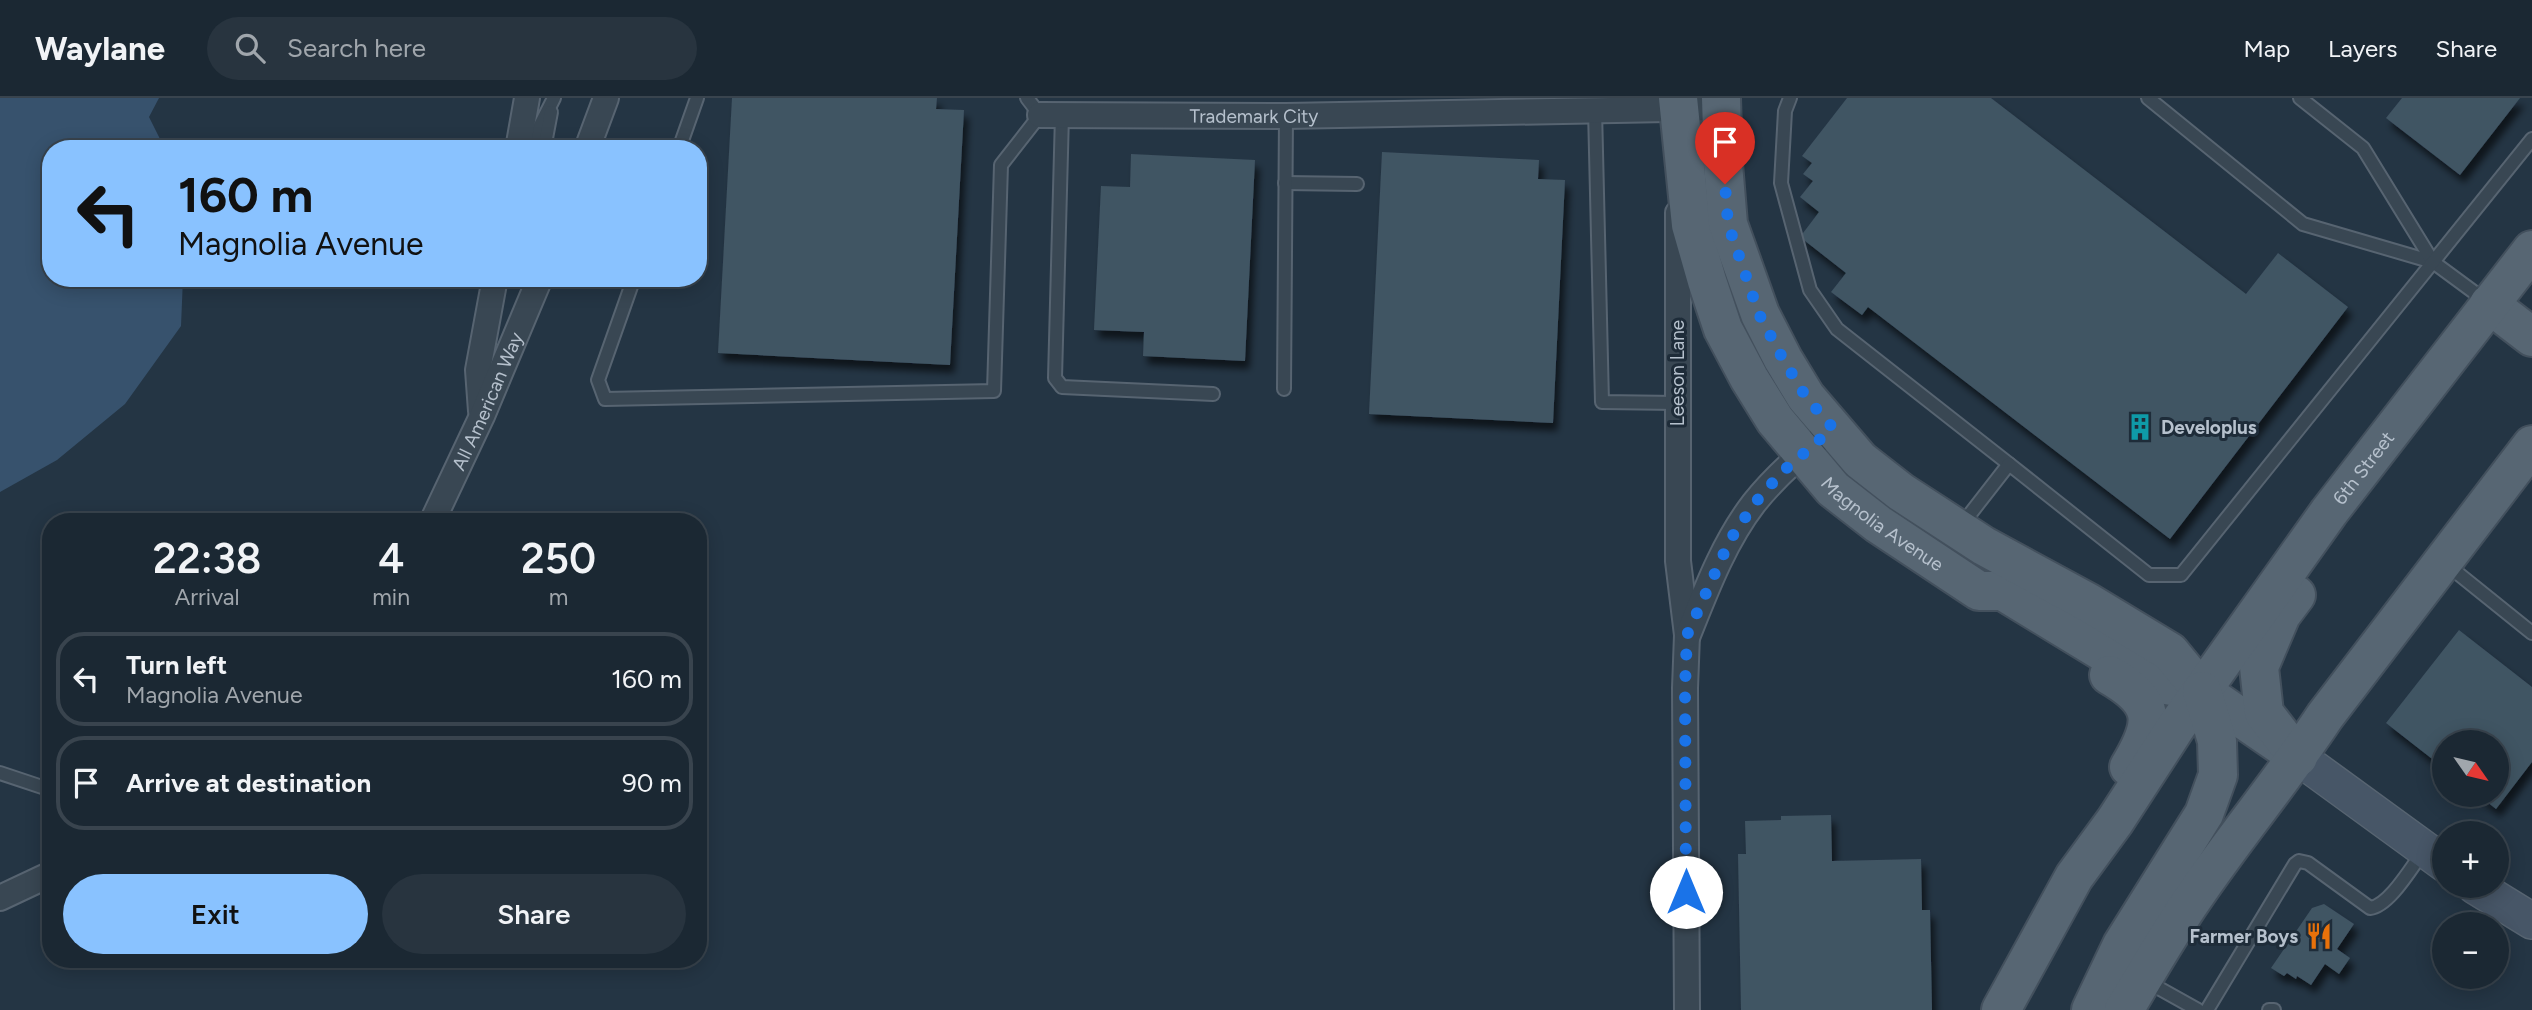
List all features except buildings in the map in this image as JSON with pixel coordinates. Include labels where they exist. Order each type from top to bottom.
[{"type":"main road","name":"Magnolia Avenue","points":[[1721,103],[1728,224],[1759,314],[1806,397],[1860,460],[1901,492],[1958,529],[2169,652],[2202,691],[2298,757]]},
{"type":"main road","name":"Magnolia Avenue","points":[[1678,104],[1691,225],[1723,329],[1774,420],[1833,489],[1878,524],[1979,591],[2003,591],[2154,683],[2202,691]]},
{"type":"main road","name":"6th Street","points":[[2202,691],[2329,512],[2532,250]]},
{"type":"main road","points":[[2489,304],[2532,337]]},
{"type":"main road","points":[[2405,412],[2370,494],[2281,615],[2259,667],[2264,713],[2298,757],[2432,854]]},
{"type":"main road","points":[[2133,995],[2193,898],[2268,793],[2532,446]]},
{"type":"main road","points":[[1979,591],[1996,610],[2123,683],[2138,696],[2147,709],[2149,725],[2144,743],[2101,811],[2074,877],[2001,1010]]},
{"type":"main road","points":[[2074,877],[2202,691]]},
{"type":"main road","points":[[2091,1010],[2122,945],[2204,814],[2218,775],[2217,741],[2202,691]]},
{"type":"main road","points":[[2495,898],[2532,921]]},
{"type":"street","points":[[520,140],[527,98]]},
{"type":"street","points":[[590,140],[606,98]]},
{"type":"street","name":"Trademark City","points":[[1057,108],[1286,116],[1526,104],[1595,110],[1721,103]]},
{"type":"street","name":"Leeson Lane","points":[[1678,104],[1678,561],[1687,635],[1687,1010]]},
{"type":"street","points":[[482,416],[478,370],[493,287]]},
{"type":"street","name":"All American Way","points":[[436,513],[482,416],[528,290]]},
{"type":"street","name":"Leeson Lane","points":[[1687,635],[1736,531],[1754,504],[1782,472],[1833,428]]},
{"type":"street","points":[[0,898],[42,878]]},
{"type":"lane","points":[[532,140],[554,98],[546,140]]},
{"type":"lane","points":[[682,140],[696,98]]},
{"type":"lane","points":[[1790,98],[1785,111],[1781,183],[1810,290],[1837,329],[2149,575],[2180,575],[2532,139]]},
{"type":"lane","points":[[2148,98],[2302,224],[2433,262],[2489,304]]},
{"type":"lane","points":[[2300,98],[2363,148],[2433,262]]},
{"type":"lane","points":[[631,287],[598,380],[605,399],[994,391],[1001,165],[1057,108]]},
{"type":"lane","points":[[1057,108],[1055,378],[1062,387],[1213,394]]},
{"type":"lane","points":[[1595,110],[1602,402],[1677,403]]},
{"type":"lane","points":[[1284,389],[1286,116]]},
{"type":"lane","points":[[1285,183],[1357,184]]},
{"type":"lane","points":[[1958,529],[2009,464]]},
{"type":"lane","points":[[2444,562],[2532,633]]},
{"type":"lane","points":[[0,773],[42,787]]},
{"type":"lane","points":[[2207,1010],[2295,864],[2304,861],[2370,908],[2386,900],[2432,859]]},
{"type":"lane","points":[[2133,995],[2198,1010]]},
{"type":"water","points":[[0,98],[159,98],[149,117],[160,140],[42,140],[42,287],[183,287],[181,326],[125,404],[57,460],[0,492]]},
{"type":"place","name":"Developlus","points":[[2140,427]]},
{"type":"place","name":"Farmer Boys","points":[[2319,936]]},
{"type":"route","points":[[1686,892],[1687,635],[1730,540],[1754,504],[1782,472],[1833,428],[1806,397],[1759,314],[1728,224],[1725,184]]}]
